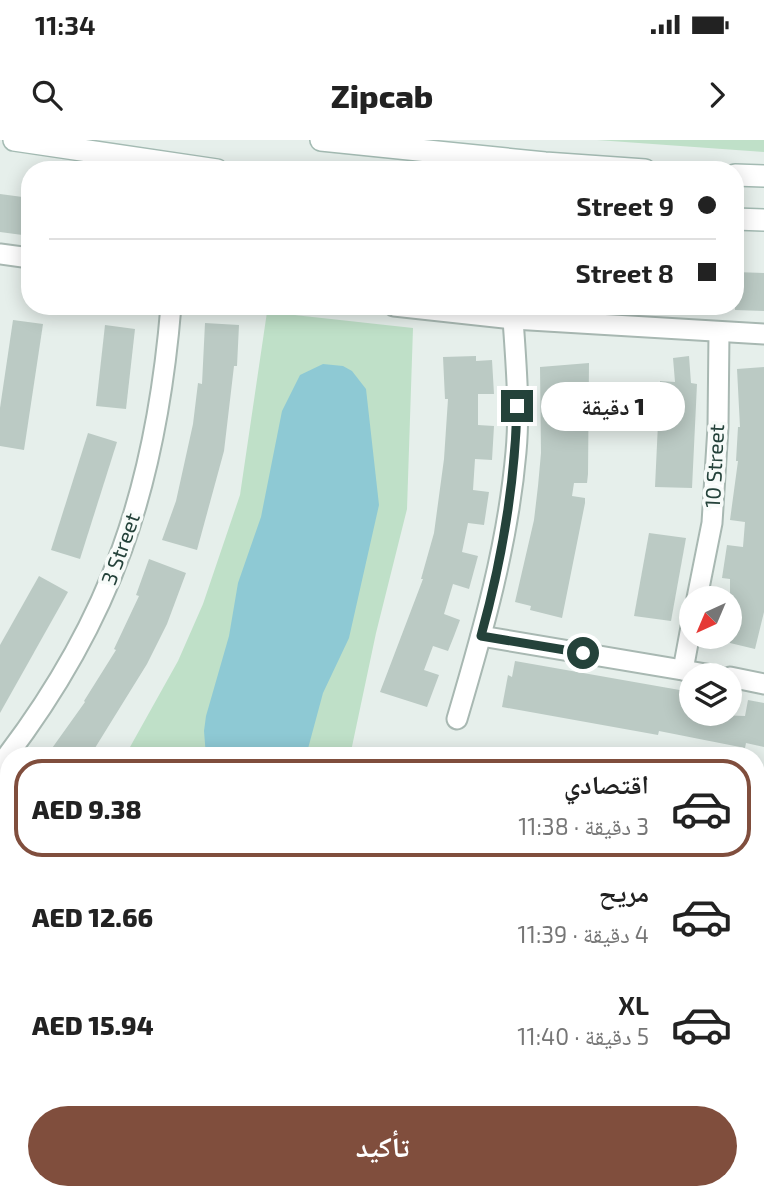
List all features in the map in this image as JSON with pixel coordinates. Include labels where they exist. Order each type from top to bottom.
[{"type":"main road","points":[[14,140],[155,161]]},
{"type":"main road","points":[[321,140],[525,161]]},
{"type":"main road","points":[[744,175],[764,176]]},
{"type":"main road","points":[[744,219],[764,220]]},
{"type":"street","points":[[0,254],[21,257]]},
{"type":"street","name":"3 Street","points":[[14,747],[35,720],[73,660],[104,597],[127,539],[146,479],[159,417],[171,315]]},
{"type":"street","points":[[483,315],[764,334]]},
{"type":"street","points":[[457,719],[481,636],[503,543],[516,450],[518,384],[513,318]]},
{"type":"street","name":"10 Street","points":[[699,586],[712,523],[718,427],[719,332]]},
{"type":"street","points":[[481,636],[679,669]]},
{"type":"street","points":[[742,679],[764,684]]},
{"type":"green space","points":[[597,140],[764,140],[764,152]]},
{"type":"green space","points":[[267,315],[294,315],[413,328],[407,509],[376,633],[352,747],[130,747],[178,661],[203,604],[240,495]]},
{"type":"water","points":[[323,364],[343,366],[352,371],[366,389],[379,505],[349,638],[323,693],[308,747],[205,747],[206,716],[229,636],[238,583],[261,517],[282,411],[300,375]]},
{"type":"building","points":[[0,194],[21,197],[21,235],[0,232]]},
{"type":"building","points":[[744,272],[764,273],[764,311],[744,310]]},
{"type":"building","points":[[13,320],[43,324],[24,450],[0,446],[0,408]]},
{"type":"building","points":[[205,323],[239,325],[237,366],[234,366],[224,451],[197,550],[162,540],[176,501],[193,424],[198,383],[202,384]]},
{"type":"building","points":[[105,325],[135,329],[126,409],[96,406]]},
{"type":"building","points":[[476,356],[476,361],[492,360],[494,394],[478,394],[478,425],[494,426],[492,460],[475,459],[473,490],[489,492],[484,525],[468,523],[462,552],[478,556],[469,589],[453,584],[444,614],[460,620],[448,651],[433,646],[424,670],[439,675],[427,707],[380,692],[423,579],[434,533],[444,459],[448,399],[445,399],[443,357]]},
{"type":"building","points":[[689,356],[691,383],[697,384],[692,488],[655,487],[660,381],[675,382],[673,358]]},
{"type":"building","points":[[589,363],[587,483],[574,483],[572,496],[585,498],[585,503],[562,618],[530,610],[531,606],[515,602],[534,520],[538,486],[541,453],[540,367]]},
{"type":"building","points":[[764,367],[764,612],[755,649],[742,646],[742,586],[730,586],[730,579],[722,578],[727,545],[743,547],[745,522],[730,520],[740,427],[737,369]]},
{"type":"building","points":[[88,433],[117,442],[80,559],[51,550]]},
{"type":"building","points":[[649,533],[686,538],[671,621],[634,616]]},
{"type":"building","points":[[149,559],[186,573],[167,624],[147,664],[96,747],[53,747],[85,702],[116,650],[114,649],[139,596],[136,595]]},
{"type":"building","points":[[39,576],[68,592],[0,713],[0,645]]},
{"type":"building","points":[[515,661],[679,690],[679,726],[742,726],[742,716],[745,716],[748,700],[764,703],[764,747],[746,743],[745,747],[740,747],[659,731],[658,735],[502,707],[508,675],[512,677]]},
{"type":"route","points":[[517,406],[516,450],[508,516],[481,636],[583,653]]}]
